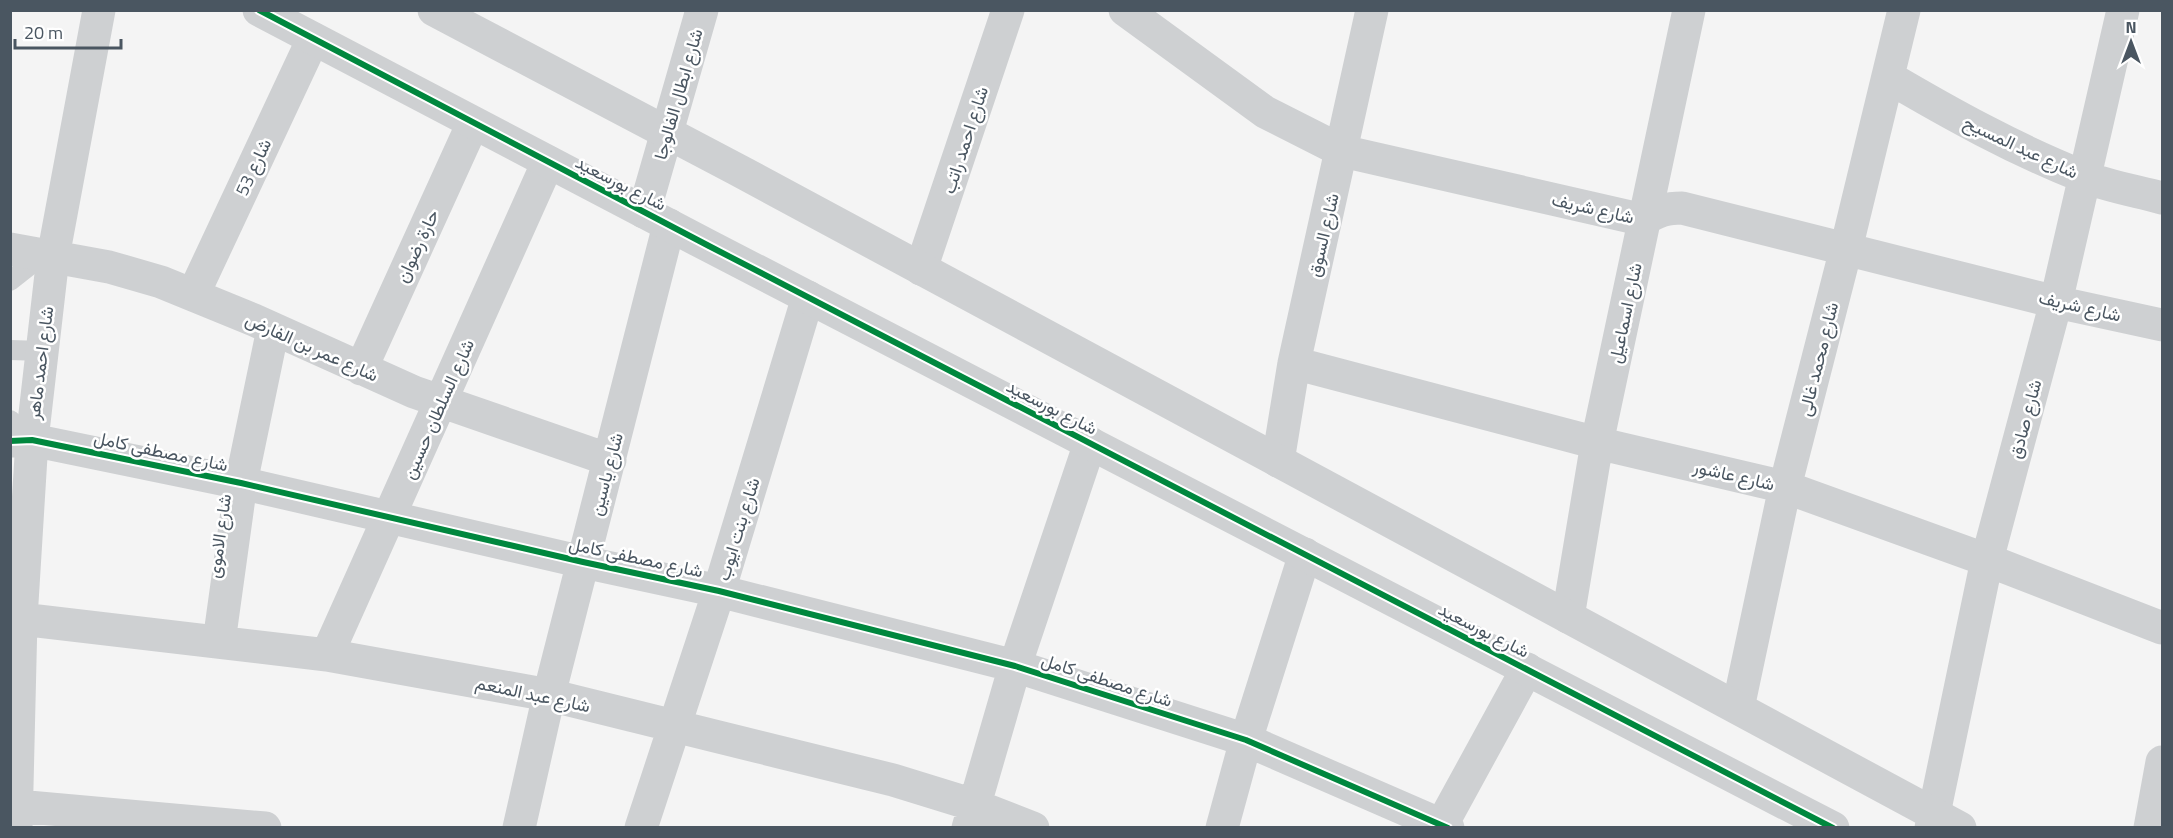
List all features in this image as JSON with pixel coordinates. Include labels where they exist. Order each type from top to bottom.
[{"type":"street","name":"شارع احمد ماهر","points":[[17,817],[15,654],[21,620],[18,433],[26,350],[99,10]]},
{"type":"street","name":"شارع بورسعيد","points":[[259,10],[657,219],[1833,828]]},
{"type":"street","points":[[434,10],[667,132],[1568,616],[1738,708],[1942,823]]},
{"type":"street","name":"شارع ابطال الفالوجا","points":[[657,219],[667,132],[702,10]]},
{"type":"street","name":"شارع احمد راتب","points":[[921,269],[1008,10]]},
{"type":"street","name":"شارع شريف","points":[[1125,10],[1265,112],[1342,151],[1644,220],[1662,210],[1682,208],[2056,302],[2163,325]]},
{"type":"street","name":"شارع السوق","points":[[1278,461],[1293,363],[1372,10]]},
{"type":"street","name":"شارع اسماعيل","points":[[1568,616],[1597,443],[1689,10]]},
{"type":"street","name":"شارع محمد غالى","points":[[1738,708],[1785,487],[1904,10]]},
{"type":"street","name":"شارع صادق","points":[[1942,823],[1987,560],[2056,302],[2124,10]]},
{"type":"street","name":"شارع 53","points":[[193,295],[313,39]]},
{"type":"street","name":"شارع عبد المسيح","points":[[1888,77],[2017,148],[2084,177],[2163,198]]},
{"type":"street","name":"حارة رضوان","points":[[361,369],[473,123]]},
{"type":"street","name":"شارع السلطان حسين","points":[[327,655],[548,162]]},
{"type":"street","name":"شارع ياسين","points":[[519,828],[549,695],[610,460],[657,219]]},
{"type":"street","name":"شارع عمر بن الفارض","points":[[10,249],[109,267],[161,282],[442,402],[610,460]]},
{"type":"street","name":"شارع بنت ايوب","points":[[641,828],[719,591],[808,297]]},
{"type":"street","name":"شارع الاموى","points":[[219,642],[241,483],[273,329]]},
{"type":"street","name":"شارع عاشور","points":[[1293,363],[1597,443],[1785,487],[1987,560],[2163,628]]},
{"type":"street","name":"شارع مصطفى كامل","points":[[18,433],[719,591],[1015,666],[1246,740],[1444,826]]},
{"type":"street","points":[[971,816],[1015,666],[1090,443]]},
{"type":"street","points":[[1222,828],[1246,740],[1305,554]]},
{"type":"street","name":"شارع عبد المنعم","points":[[21,620],[327,655],[549,695],[893,780],[971,816],[1033,828]]},
{"type":"street","points":[[1444,826],[1527,669]]},
{"type":"street","points":[[2150,828],[2163,762]]},
{"type":"street","points":[[17,817],[265,828]]},
{"type":"lane","points":[[10,281],[48,256]]},
{"type":"cycle path","points":[[259,10],[709,246],[1833,828]]},
{"type":"cycle path","points":[[10,441],[32,440],[241,483],[719,591],[1015,666],[1246,740],[1448,828]]}]
